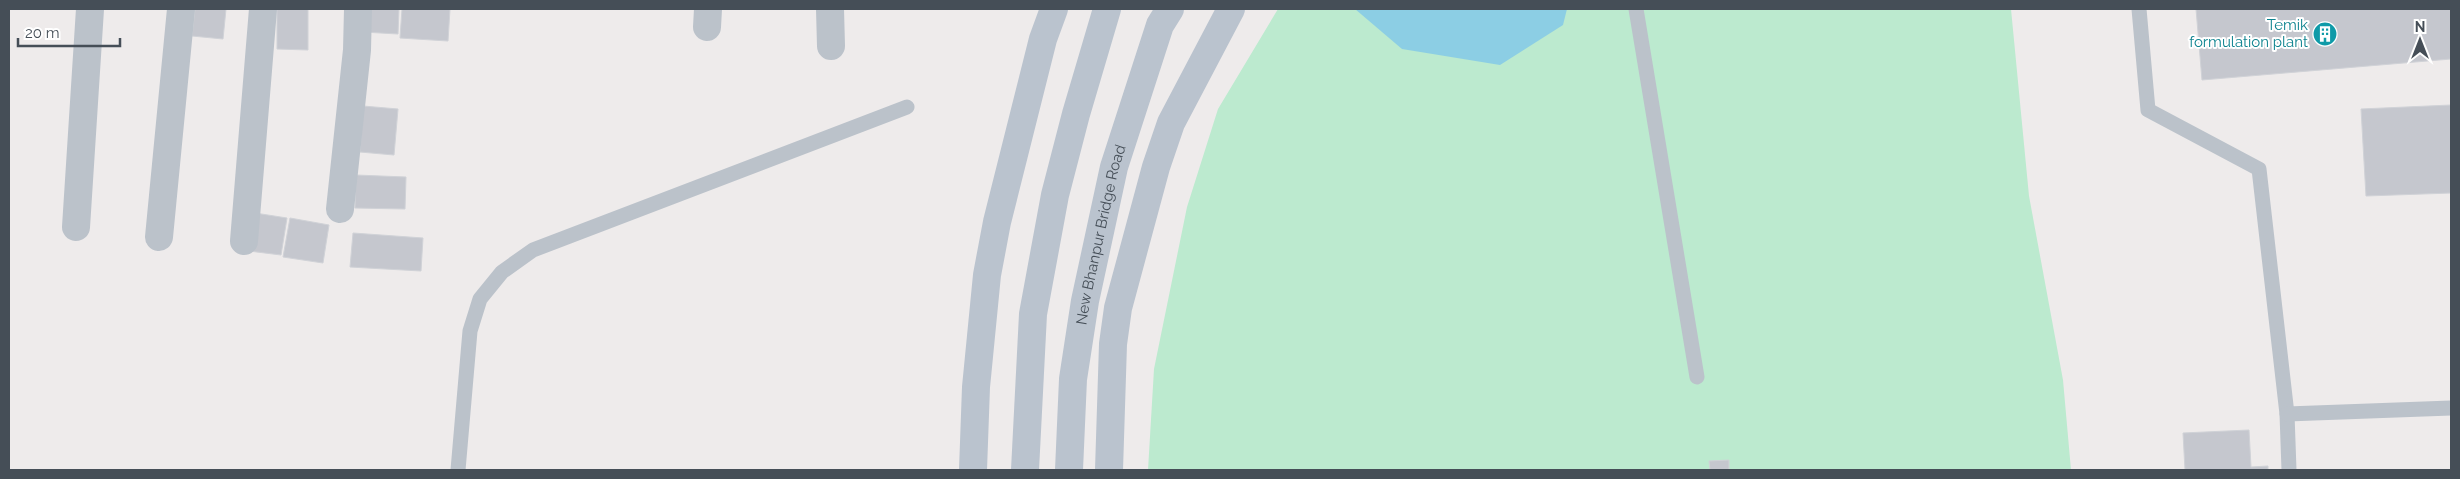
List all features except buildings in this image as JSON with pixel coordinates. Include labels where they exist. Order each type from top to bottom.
[{"type":"street","points":[[76,227],[90,9]]},
{"type":"street","points":[[159,237],[181,9]]},
{"type":"street","points":[[244,241],[263,9]]},
{"type":"street","points":[[340,209],[357,50],[358,9]]},
{"type":"street","points":[[830,9],[831,46]]},
{"type":"street","points":[[1025,470],[1033,314],[1055,195],[1078,105],[1107,9]]},
{"type":"street","points":[[1109,470],[1113,344],[1118,308],[1156,167],[1171,123],[1231,9]]},
{"type":"street","points":[[973,470],[976,387],[987,274],[997,222],[1049,14]]},
{"type":"street","name":"New Bhanpur Bridge Road","points":[[1070,470],[1072,379],[1085,301],[1114,167],[1165,17]]},
{"type":"lane","points":[[1636,9],[1697,377]]},
{"type":"lane","points":[[2139,9],[2148,110],[2259,169],[2286,414],[2289,470]]},
{"type":"lane","points":[[458,470],[470,331],[480,299],[502,272],[532,250],[907,107]]},
{"type":"lane","points":[[2286,414],[2451,408]]},
{"type":"green space","points":[[1278,9],[2011,9],[2029,196],[2063,380],[2071,470],[1148,470],[1154,369],[1187,207],[1218,109]]},
{"type":"water","points":[[1355,9],[1567,9],[1563,25],[1500,65],[1402,49]]},
{"type":"place","name":"Temik formulation plant","points":[[2325,34]]}]
